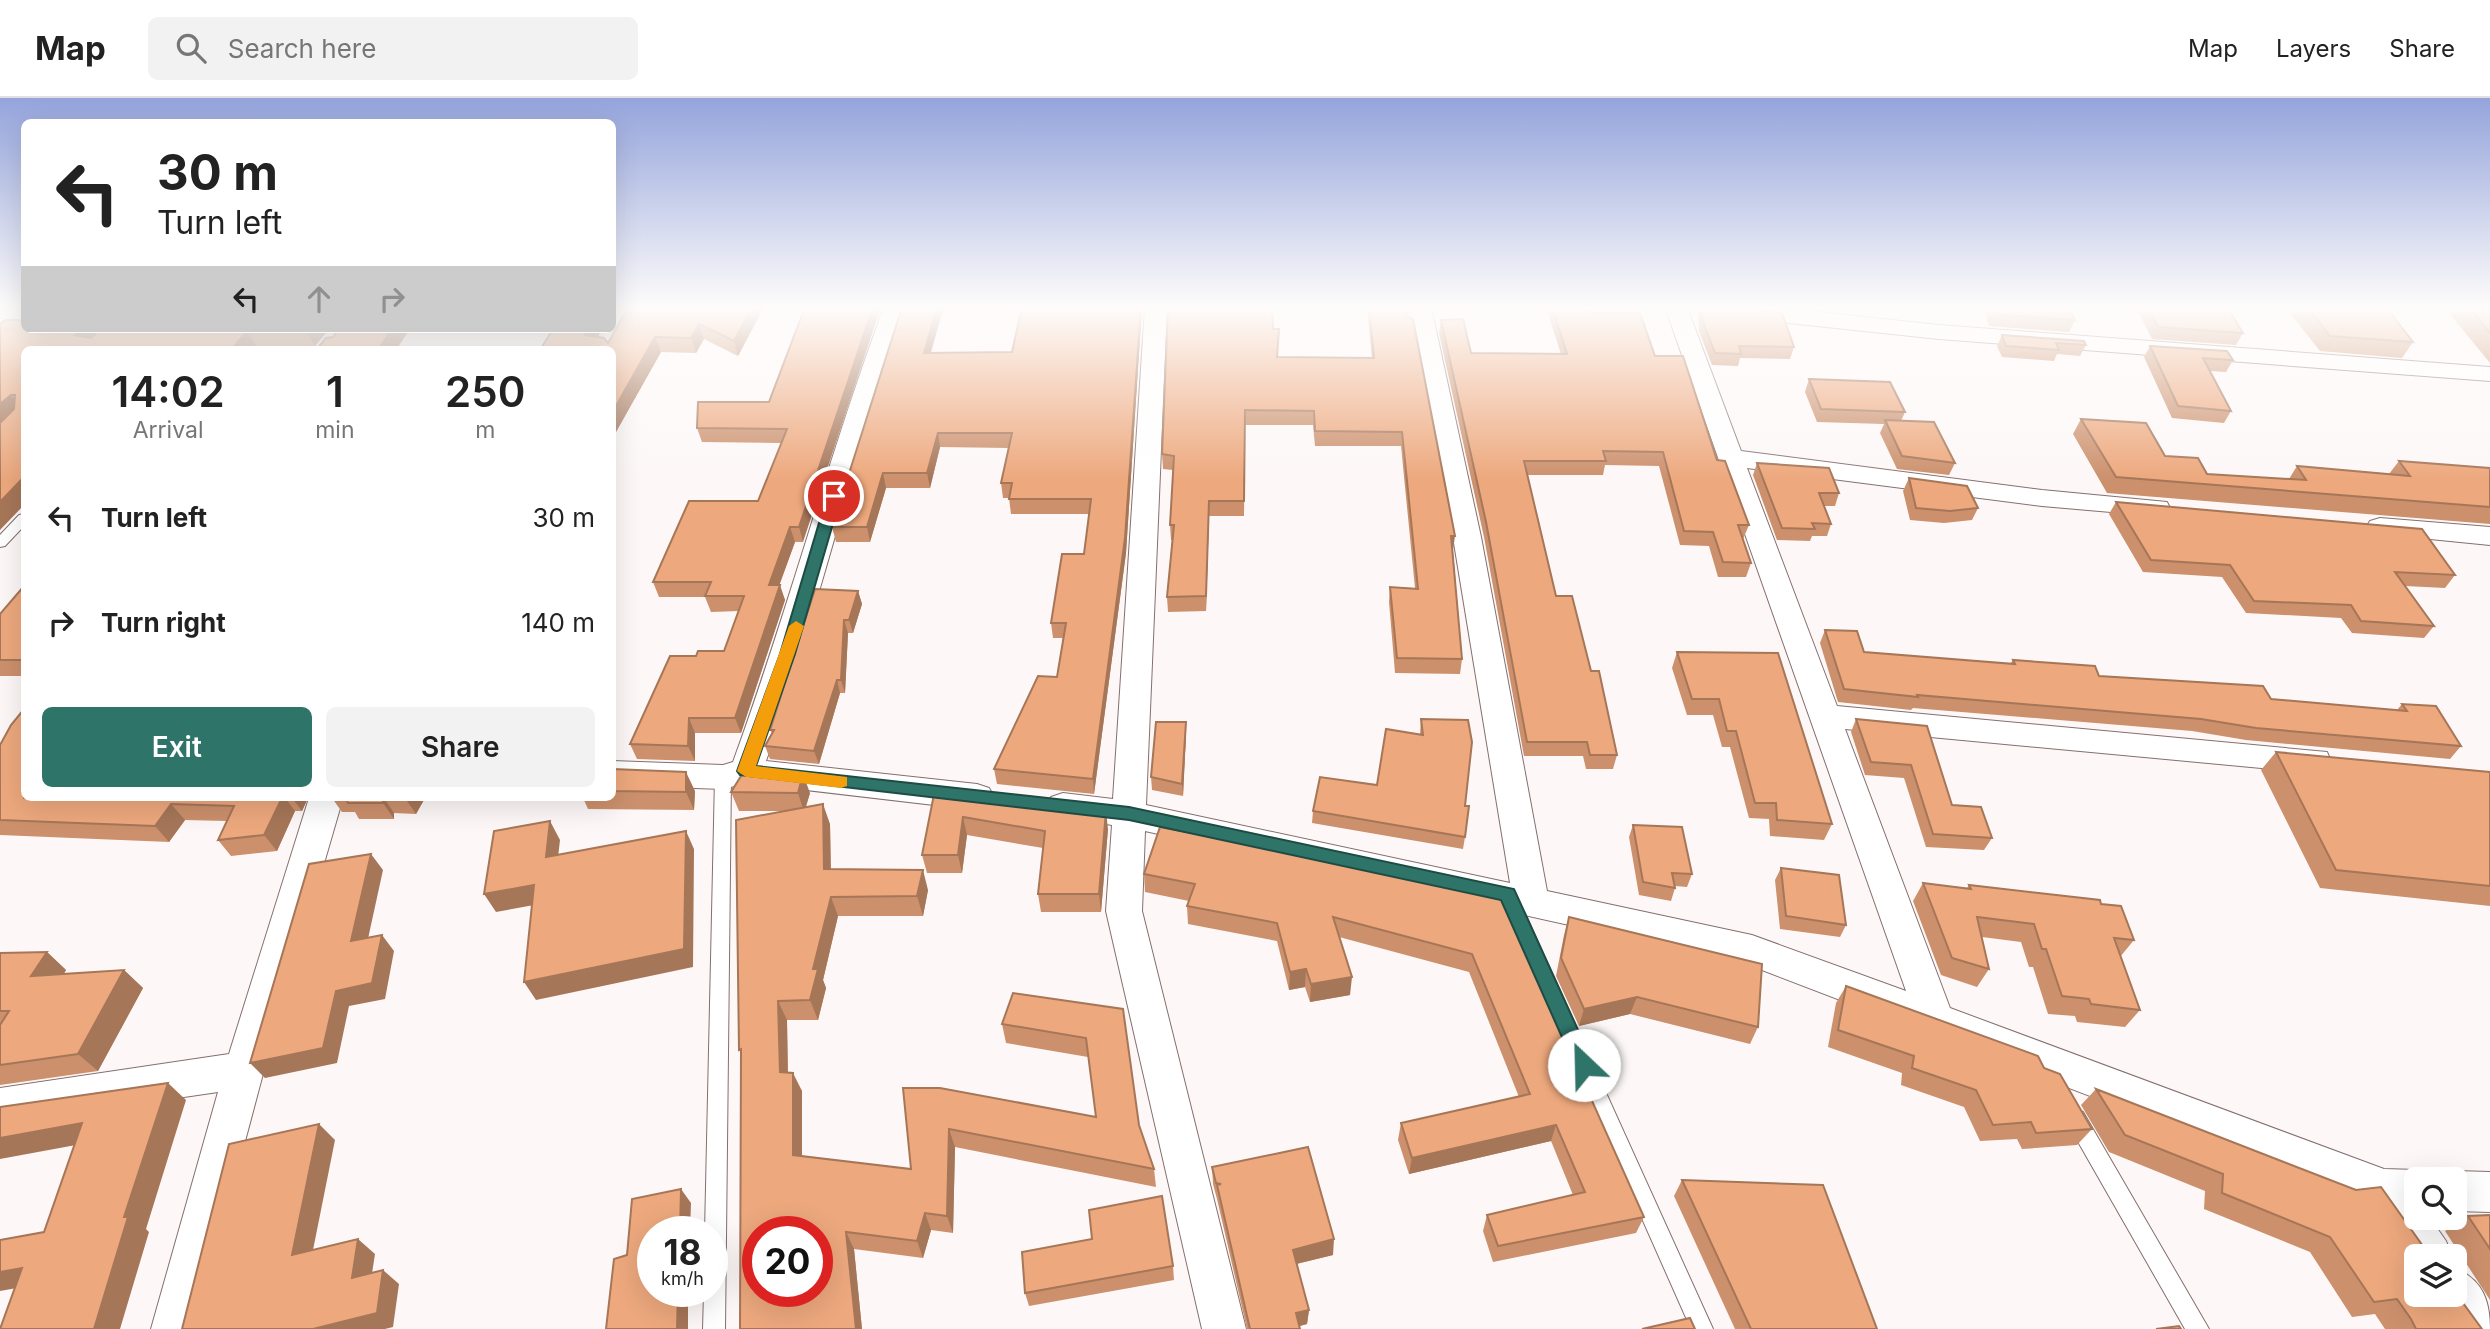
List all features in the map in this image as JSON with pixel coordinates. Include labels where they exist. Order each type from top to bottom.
[{"type":"street","points":[[734,774],[788,654],[874,364]]},
{"type":"street","points":[[1153,364],[1124,911],[1224,1329]]},
{"type":"street","points":[[1432,364],[1467,537],[1519,897]]},
{"type":"street","points":[[1697,364],[1934,1017]]},
{"type":"street","points":[[2365,364],[2490,374]]},
{"type":"street","points":[[1732,458],[2042,498],[2181,510]]},
{"type":"street","points":[[2348,524],[2490,536]]},
{"type":"street","points":[[1825,716],[2351,764]]},
{"type":"street","points":[[616,773],[734,774],[1129,814],[1752,950],[2400,1190],[2425,1244]]},
{"type":"street","points":[[173,1329],[244,1070],[325,801]]},
{"type":"street","points":[[0,1106],[244,1070]]},
{"type":"street","points":[[2467,1191],[2490,1192]]},
{"type":"street","points":[[2467,1307],[2482,1329]]},
{"type":"lane","points":[[0,543],[21,521]]},
{"type":"lane","points":[[714,1329],[734,774]]},
{"type":"lane","points":[[1519,897],[1702,1329]]},
{"type":"lane","points":[[2039,1056],[2198,1329]]},
{"type":"building","points":[[0,364],[21,364],[21,480],[0,502],[0,423],[14,409],[15,395],[0,404]]},
{"type":"building","points":[[616,364],[639,364],[616,406]]},
{"type":"building","points":[[783,364],[854,364],[799,527],[790,527],[769,585],[780,585],[735,718],[689,718],[688,746],[630,744],[670,656],[696,656],[698,651],[724,651],[744,596],[705,596],[711,582],[653,582],[689,501],[758,501],[787,429],[697,428],[698,402],[769,402]]},
{"type":"building","points":[[884,364],[1137,364],[1125,538],[1093,779],[994,769],[1038,676],[1057,677],[1066,623],[1051,623],[1062,554],[1084,554],[1091,499],[1009,499],[1012,483],[1001,483],[1012,433],[938,433],[927,473],[883,473],[867,527],[832,527]]},
{"type":"building","points":[[1166,364],[1422,364],[1455,536],[1451,536],[1462,659],[1397,658],[1390,587],[1418,589],[1402,432],[1315,431],[1314,411],[1245,410],[1244,501],[1209,501],[1206,596],[1167,597],[1174,525],[1170,525],[1174,456],[1162,454]]},
{"type":"building","points":[[1451,364],[1686,364],[1717,460],[1725,461],[1749,525],[1738,525],[1751,563],[1723,562],[1713,532],[1684,531],[1663,452],[1603,451],[1606,461],[1524,461],[1556,596],[1572,596],[1591,671],[1599,671],[1617,755],[1590,755],[1587,742],[1527,742],[1486,522]]},
{"type":"building","points":[[2159,364],[2206,364],[2231,411],[2178,406]]},
{"type":"building","points":[[1809,379],[1890,382],[1905,412],[1821,409]]},
{"type":"building","points":[[2081,419],[2146,423],[2165,456],[2198,458],[2207,474],[2306,480],[2297,466],[2410,476],[2399,461],[2490,468],[2490,507],[2116,477]]},
{"type":"building","points":[[1885,420],[1934,422],[1955,463],[1902,456]]},
{"type":"building","points":[[1757,463],[1829,468],[1839,493],[1819,493],[1831,524],[1812,523],[1815,529],[1782,528]]},
{"type":"building","points":[[1909,478],[1967,486],[1978,508],[1950,511],[1916,508]]},
{"type":"building","points":[[2116,502],[2422,529],[2455,575],[2395,572],[2434,626],[2361,621],[2351,605],[2254,601],[2230,565],[2151,560]]},
{"type":"building","points":[[815,589],[858,591],[849,620],[844,620],[841,680],[837,680],[814,751],[765,746],[774,730],[770,730]]},
{"type":"building","points":[[21,590],[21,660],[0,660],[0,614]]},
{"type":"building","points":[[1825,630],[1857,631],[1864,652],[2015,664],[2013,660],[2095,666],[2099,676],[2263,686],[2271,699],[2407,711],[2402,704],[2436,706],[2461,746],[2256,728],[2201,719],[1844,689]]},
{"type":"building","points":[[1677,652],[1778,653],[1832,824],[1777,820],[1776,803],[1755,803],[1736,731],[1727,731],[1719,699],[1692,699]]},
{"type":"building","points":[[21,713],[21,801],[281,801],[264,835],[218,840],[234,806],[171,804],[155,826],[0,820],[0,745]]},
{"type":"building","points":[[1421,719],[1468,720],[1472,742],[1465,806],[1469,806],[1465,837],[1313,811],[1320,777],[1377,785],[1386,729],[1423,735]]},
{"type":"building","points":[[1856,719],[1927,726],[1952,805],[1981,807],[1992,838],[1933,834],[1911,765],[1871,762]]},
{"type":"building","points":[[1156,722],[1186,722],[1182,784],[1151,777]]},
{"type":"building","points":[[2276,752],[2490,772],[2490,886],[2336,870]]},
{"type":"building","points":[[746,768],[803,774],[798,793],[731,792]]},
{"type":"building","points":[[616,769],[686,772],[686,792],[616,791]]},
{"type":"building","points":[[935,789],[1106,811],[1099,894],[1038,894],[1045,831],[963,817],[958,855],[922,855]]},
{"type":"building","points":[[347,801],[383,801],[383,803]]},
{"type":"building","points":[[823,804],[824,869],[923,870],[917,896],[831,897],[813,969],[818,969],[810,1000],[778,1001],[780,1072],[793,1073],[793,1155],[911,1169],[903,1088],[940,1088],[1096,1117],[1086,1038],[1002,1024],[1013,993],[1123,1009],[1139,1125],[1154,1169],[949,1129],[947,1216],[925,1213],[917,1241],[846,1232],[856,1329],[740,1329],[741,1049],[739,1050],[736,820]]},
{"type":"building","points":[[550,821],[546,857],[686,831],[684,949],[524,982],[534,885],[484,894],[494,831]]},
{"type":"building","points":[[1633,825],[1682,827],[1692,874],[1672,873],[1675,888],[1643,882]]},
{"type":"building","points":[[1160,827],[1339,861],[1503,900],[1551,1009],[1553,996],[1562,1014],[1554,1016],[1644,1217],[1498,1246],[1487,1215],[1585,1192],[1556,1125],[1412,1158],[1401,1123],[1530,1094],[1472,954],[1333,917],[1352,977],[1311,984],[1306,969],[1290,972],[1277,923],[1187,906],[1195,884],[1144,874]]},
{"type":"building","points":[[371,854],[351,941],[382,935],[372,983],[336,991],[323,1048],[250,1063],[309,864]]},
{"type":"building","points":[[1781,868],[1839,875],[1846,925],[1786,916]]},
{"type":"building","points":[[1923,883],[1971,889],[1969,885],[2100,900],[2101,904],[2121,906],[2134,940],[2114,938],[2140,1010],[2091,1004],[2089,999],[2062,996],[2046,949],[2042,949],[2034,924],[1977,917],[1989,969],[1952,958]]},
{"type":"building","points":[[1569,917],[1762,964],[1758,1027],[1637,997],[1584,1009],[1561,958]]},
{"type":"building","points":[[47,952],[31,976],[124,970],[78,1054],[0,1065],[0,1025],[9,1011],[0,1011],[0,953]]},
{"type":"building","points":[[1846,986],[2038,1056],[2044,1068],[2060,1074],[2092,1129],[2036,1133],[2031,1122],[1993,1125],[1976,1090],[1912,1068],[1914,1056],[1838,1030]]},
{"type":"building","points":[[168,1083],[124,1217],[128,1217],[94,1329],[0,1329],[22,1268],[0,1272],[0,1240],[44,1232],[82,1123],[0,1138],[0,1107]]},
{"type":"building","points":[[2096,1089],[2356,1190],[2381,1187],[2404,1219],[2404,1230],[2412,1230],[2421,1244],[2404,1244],[2404,1307],[2466,1307],[2482,1329],[2416,1329],[2397,1299],[2374,1302],[2330,1237],[2222,1193],[2223,1174],[2125,1135]]},
{"type":"building","points":[[319,1124],[292,1255],[358,1239],[352,1278],[383,1270],[377,1313],[313,1329],[182,1329],[229,1144]]},
{"type":"building","points":[[1308,1147],[1334,1239],[1293,1250],[1309,1310],[1296,1313],[1300,1329],[1250,1329],[1217,1185],[1221,1184],[1216,1183],[1212,1167]]},
{"type":"building","points":[[1682,1180],[1823,1185],[1877,1329],[1751,1329]]},
{"type":"building","points":[[681,1189],[680,1216],[637,1216],[637,1307],[678,1307],[677,1329],[606,1329],[614,1259],[627,1255],[632,1199]]},
{"type":"building","points":[[1162,1196],[1173,1266],[1025,1293],[1022,1252],[1092,1239],[1089,1210]]},
{"type":"building","points":[[2490,1215],[2490,1249],[2468,1216]]},
{"type":"building","points":[[1690,1318],[1695,1329],[1642,1329]]},
{"type":"building","points":[[2179,1326],[2181,1329],[2156,1329]]},
{"type":"slow traffic","points":[[796,626],[746,771],[841,782]]},
{"type":"route","points":[[834,496],[788,654],[746,771],[1129,814],[1507,894],[1584,1065]]}]
